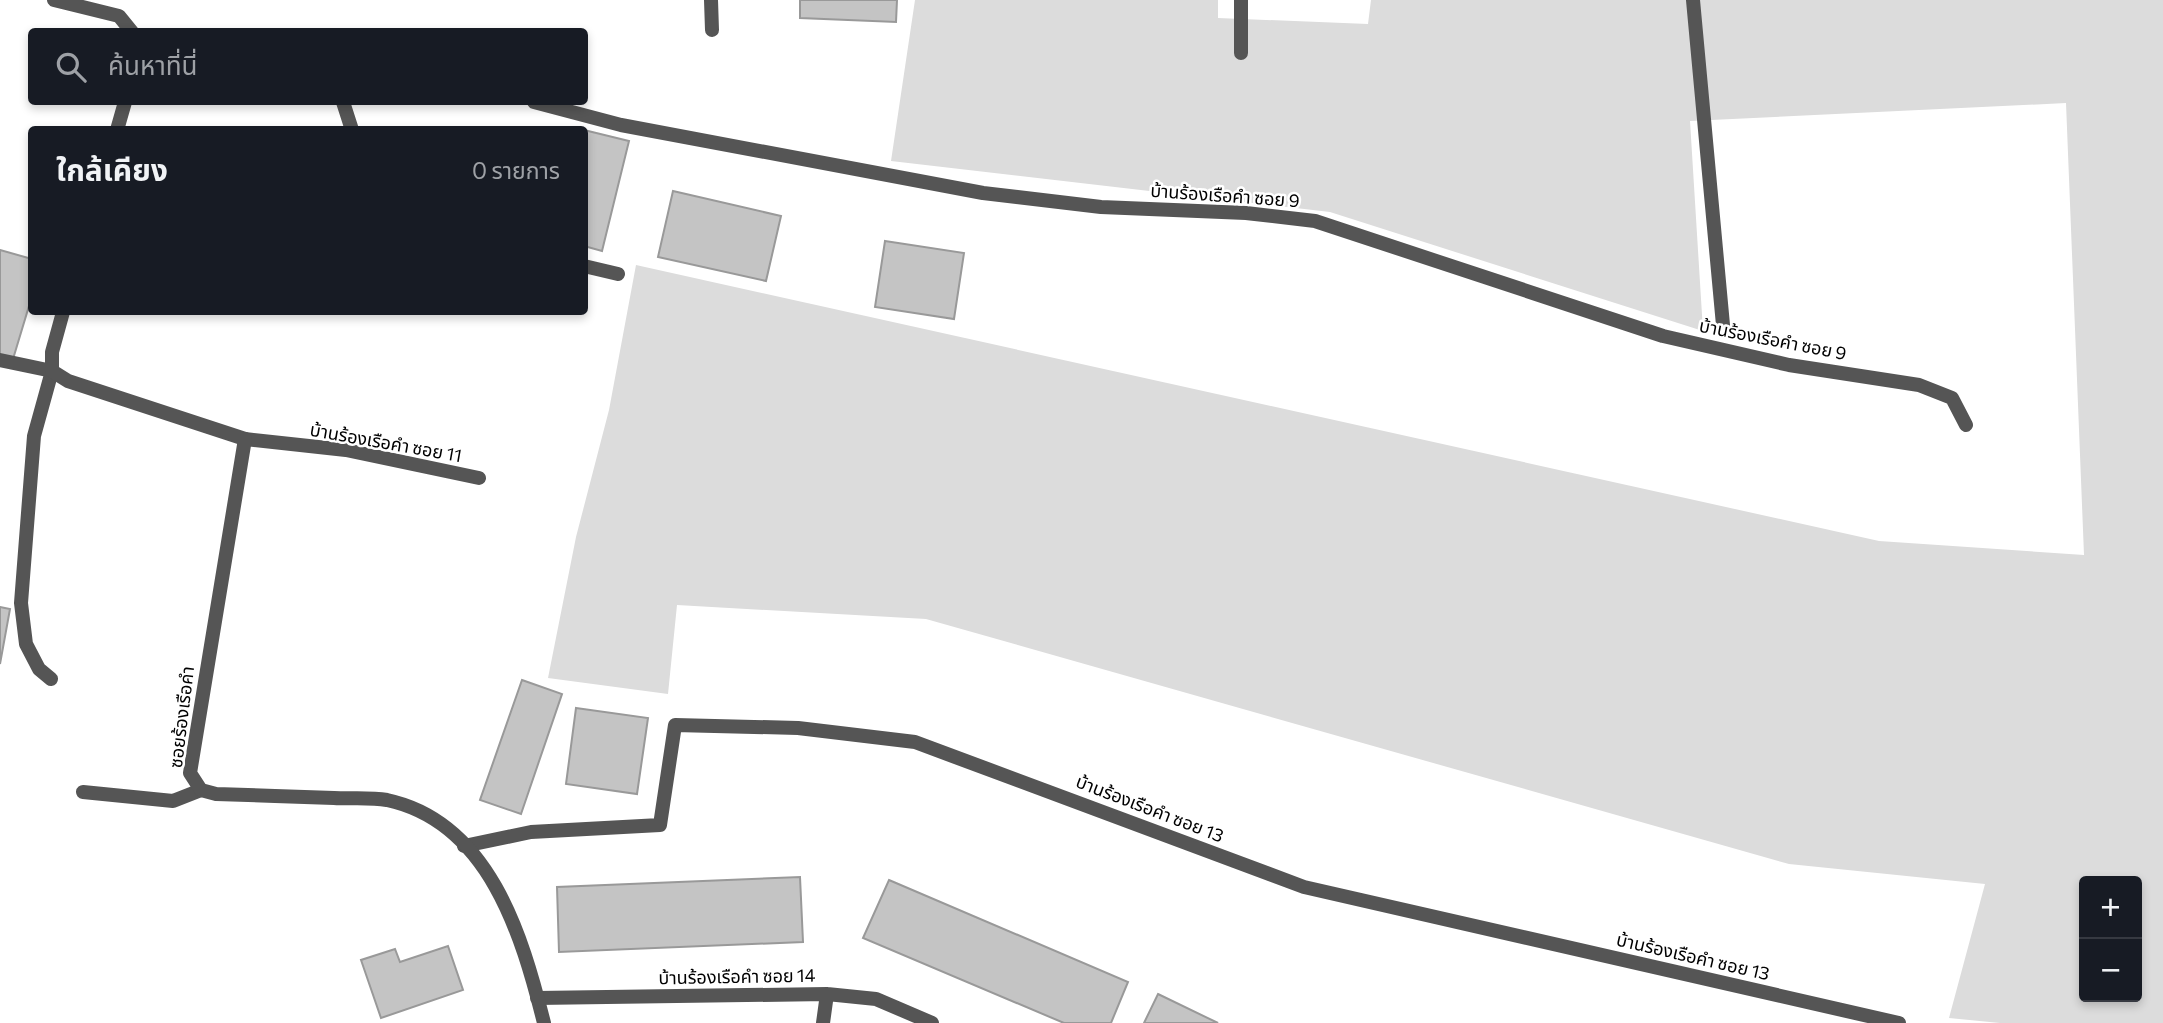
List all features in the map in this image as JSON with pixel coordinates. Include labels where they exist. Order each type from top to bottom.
[{"type":"street","points":[[54,0],[86,4],[119,16],[129,28]]},
{"type":"street","points":[[711,0],[712,30]]},
{"type":"street","points":[[1241,0],[1241,53]]},
{"type":"street","points":[[1693,0],[1723,325]]},
{"type":"street","points":[[118,126],[124,105]]},
{"type":"street","points":[[344,105],[351,126]]},
{"type":"street","name":"บ้านร้องเรือคำ ซอย 9","points":[[545,105],[621,125],[983,192],[1101,207],[1245,213],[1315,221],[1663,336],[1789,365],[1919,385],[1952,398],[1966,425]]},
{"type":"street","points":[[588,267],[618,274]]},
{"type":"street","points":[[51,679],[39,669],[26,644],[21,603],[34,436],[52,371],[52,352],[63,315]]},
{"type":"street","points":[[0,360],[52,371],[68,381],[244,439]]},
{"type":"street","name":"บ้านร้องเรือคำ ซอย 11","points":[[244,439],[346,450],[479,478]]},
{"type":"street","name":"ซอยร้องเรือคำ","points":[[244,439],[190,773],[201,790],[216,794],[386,800],[430,815],[464,846],[493,878],[509,909],[544,1023]]},
{"type":"street","name":"บ้านร้องเรือคำ ซอย 13","points":[[464,846],[531,832],[660,825],[675,725],[798,728],[915,742],[1304,887],[1899,1023]]},
{"type":"street","points":[[83,792],[173,801],[201,790]]},
{"type":"street","points":[[823,1023],[827,994]]},
{"type":"street","name":"บ้านร้องเรือคำ ซอย 14","points":[[537,998],[827,994],[876,999],[932,1023]]},
{"type":"shaded area","points":[[915,0],[1218,0],[1218,18],[1368,24],[1371,0],[2163,0],[2163,1023],[2000,1023],[1949,1018],[1985,884],[1789,864],[926,619],[677,605],[668,694],[548,678],[576,537],[609,410],[636,265],[1879,541],[2084,555],[2066,103],[1690,121],[1703,331],[1330,212],[891,161]]},
{"type":"building","points":[[800,0],[897,0],[896,22],[800,18]]},
{"type":"building","points":[[588,131],[629,141],[602,251],[588,247]]},
{"type":"building","points":[[673,191],[781,216],[766,281],[658,257]]},
{"type":"building","points":[[885,241],[964,253],[954,319],[875,307]]},
{"type":"building","points":[[0,250],[28,258],[28,309],[13,359],[0,356]]},
{"type":"building","points":[[0,607],[10,609],[0,664]]},
{"type":"building","points":[[522,680],[562,694],[521,814],[480,800]]},
{"type":"building","points":[[576,708],[648,718],[637,794],[566,784]]},
{"type":"building","points":[[800,877],[803,942],[559,952],[557,887]]},
{"type":"building","points":[[889,880],[1128,982],[1111,1023],[1064,1023],[863,938]]},
{"type":"building","points":[[448,946],[463,990],[381,1018],[361,960],[395,949],[400,962]]},
{"type":"building","points":[[1158,994],[1218,1023],[1144,1023]]}]
